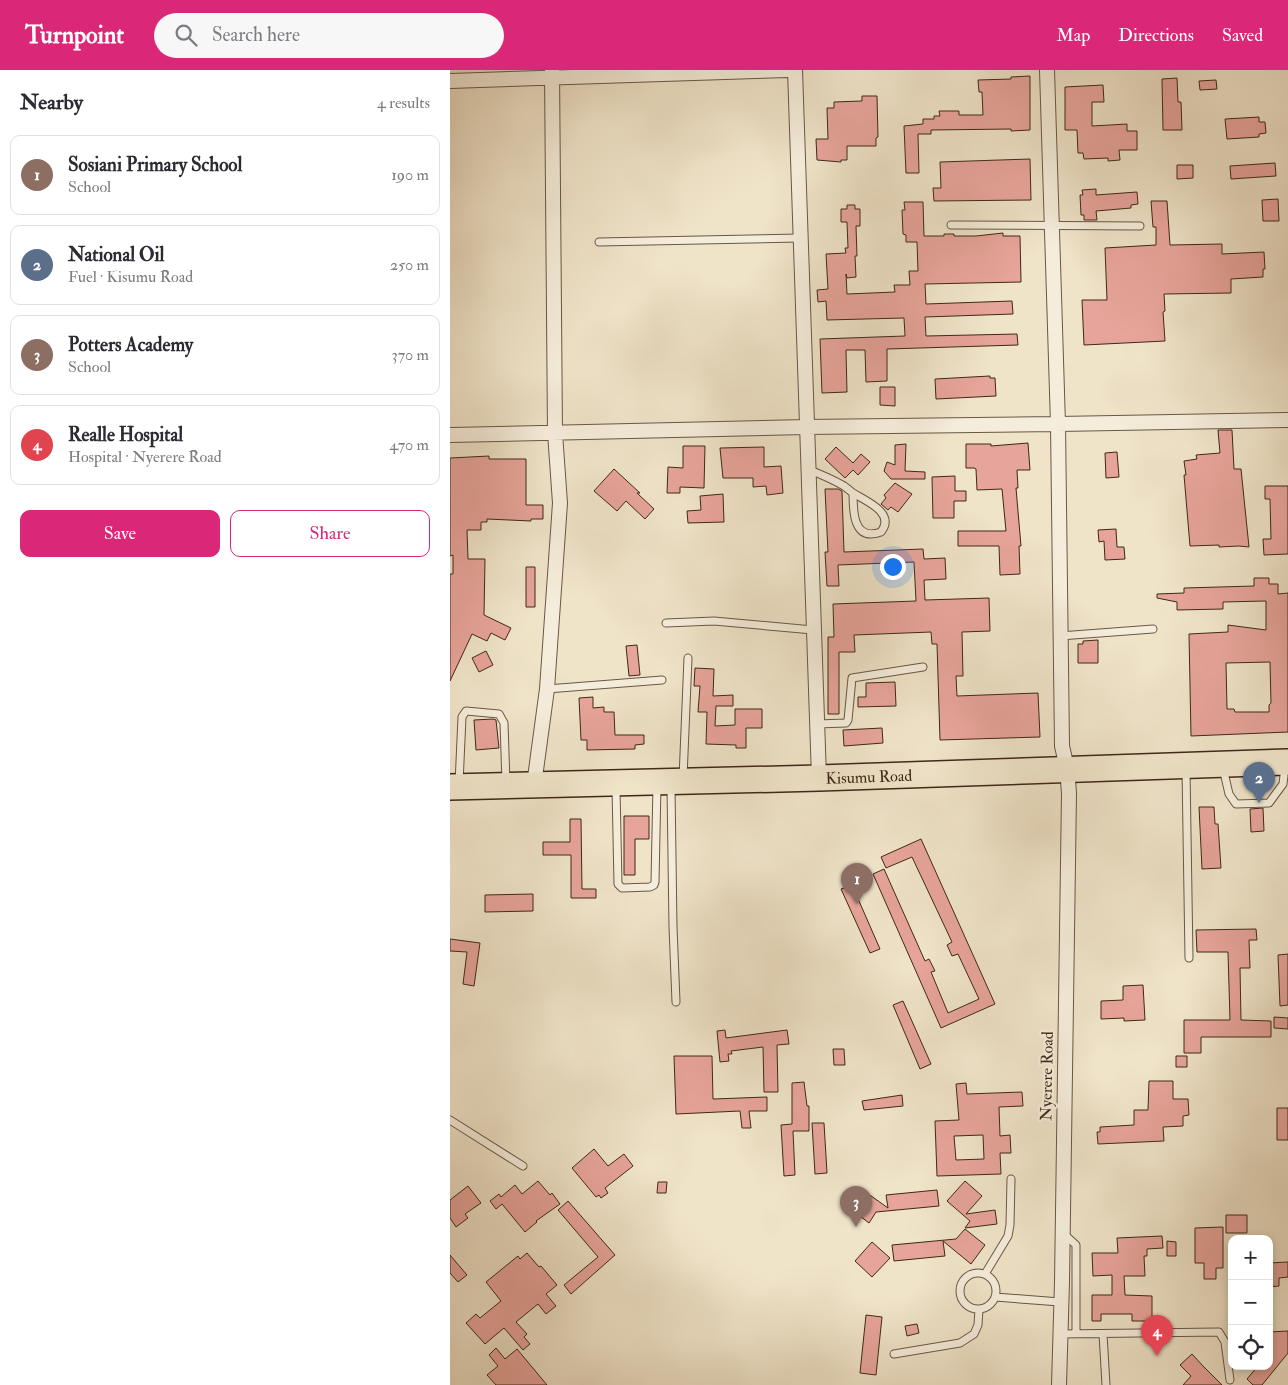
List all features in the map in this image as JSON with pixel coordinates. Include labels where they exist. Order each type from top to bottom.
[{"type":"highway","name":"Kisumu Road","points":[[454,787],[819,778],[1067,768],[1287,762]]},
{"type":"street","points":[[450,81],[552,74],[788,70]]},
{"type":"street","points":[[795,70],[819,778]]},
{"type":"street","name":"Nyerere Road","points":[[1047,70],[1058,424],[1062,746],[1067,768],[1068,792],[1059,1385]]},
{"type":"street","points":[[534,785],[547,689],[560,503],[555,433],[552,74]]},
{"type":"street","points":[[450,435],[806,427],[1288,420]]},
{"type":"lane","points":[[951,225],[1140,226]]},
{"type":"lane","points":[[599,242],[800,238]]},
{"type":"lane","points":[[808,469],[845,486],[878,508],[885,522],[881,532],[868,535],[862,532],[854,513],[853,493]]},
{"type":"lane","points":[[666,623],[714,621],[814,630]]},
{"type":"lane","points":[[1060,636],[1153,629]]},
{"type":"lane","points":[[616,782],[618,884],[622,888],[650,887],[655,882],[688,658]]},
{"type":"lane","points":[[817,724],[846,722],[848,720],[852,678],[924,667]]},
{"type":"lane","points":[[547,689],[662,680]]},
{"type":"lane","points":[[454,787],[462,717],[466,711],[499,714],[501,717],[504,723],[506,785]]},
{"type":"lane","points":[[1222,764],[1229,794],[1236,804],[1269,803],[1282,784],[1287,762]]},
{"type":"lane","points":[[1185,764],[1189,958]]},
{"type":"lane","points":[[670,781],[676,1002]]},
{"type":"lane","points":[[450,1120],[523,1166]]},
{"type":"lane","points":[[985,1274],[1008,1236],[1011,1178]]},
{"type":"lane","points":[[1061,1232],[1076,1245],[1076,1334]]},
{"type":"lane","points":[[974,1273],[985,1274],[993,1281],[996,1292],[995,1297],[989,1306],[979,1309],[973,1308],[964,1303],[960,1288],[965,1278],[969,1275],[974,1273]]},
{"type":"lane","points":[[1062,1282],[1076,1282]]},
{"type":"lane","points":[[995,1297],[1060,1302]]},
{"type":"lane","points":[[894,1354],[960,1343],[974,1334],[978,1325],[979,1309]]},
{"type":"lane","points":[[1060,1334],[1219,1332],[1225,1342],[1230,1380]]},
{"type":"lane","points":[[1103,1334],[1106,1385]]},
{"type":"building","points":[[1030,76],[1030,130],[931,130],[931,134],[918,134],[919,173],[906,173],[904,126],[923,124],[923,119],[934,119],[934,116],[940,116],[939,111],[959,111],[959,115],[983,115],[982,92],[979,92],[978,80],[1011,79],[1011,77]]},
{"type":"building","points":[[1177,78],[1178,102],[1181,102],[1182,130],[1163,130],[1162,79]]},
{"type":"building","points":[[1216,80],[1217,89],[1200,90],[1199,81]]},
{"type":"building","points":[[1103,85],[1104,102],[1092,102],[1092,126],[1127,124],[1127,131],[1137,131],[1137,150],[1119,150],[1120,160],[1108,161],[1108,158],[1084,159],[1083,153],[1078,153],[1077,130],[1065,130],[1065,87]]},
{"type":"building","points":[[862,96],[877,96],[878,137],[876,138],[876,146],[847,146],[847,160],[841,160],[841,162],[817,160],[816,139],[828,139],[827,108],[834,108],[834,102],[862,101]]},
{"type":"building","points":[[1259,117],[1259,122],[1265,122],[1266,133],[1259,134],[1259,137],[1227,139],[1225,119]]},
{"type":"building","points":[[1030,159],[1031,200],[934,201],[933,188],[941,188],[940,162]]},
{"type":"building","points":[[1275,163],[1276,176],[1231,179],[1230,166]]},
{"type":"building","points":[[1177,165],[1193,165],[1193,178],[1177,179]]},
{"type":"building","points":[[1096,189],[1096,195],[1137,192],[1138,204],[1131,205],[1131,208],[1096,211],[1097,220],[1084,220],[1084,215],[1081,215],[1080,195],[1083,195],[1082,190]]},
{"type":"building","points":[[1278,199],[1279,221],[1263,221],[1262,200]]},
{"type":"building","points":[[1151,201],[1167,201],[1170,245],[1222,244],[1222,254],[1264,252],[1265,269],[1263,269],[1263,277],[1231,279],[1231,293],[1164,294],[1165,341],[1084,345],[1082,300],[1107,300],[1105,248],[1156,245],[1156,227],[1153,227]]},
{"type":"building","points":[[904,202],[923,202],[924,236],[954,234],[954,236],[976,236],[1003,233],[1003,236],[1020,236],[1021,282],[925,284],[926,304],[1012,301],[1013,314],[925,317],[926,336],[1017,334],[1018,345],[887,349],[887,381],[866,382],[865,350],[846,350],[847,392],[822,393],[820,339],[905,336],[904,318],[827,320],[826,301],[818,302],[817,290],[828,289],[826,254],[846,253],[845,248],[848,248],[847,222],[841,222],[841,209],[847,209],[847,205],[855,205],[855,209],[860,209],[860,226],[856,226],[856,277],[847,278],[846,274],[847,294],[895,292],[894,285],[910,285],[909,271],[918,271],[917,242],[906,242],[906,235],[903,234],[902,210],[905,210]]},
{"type":"building","points":[[990,376],[990,378],[995,378],[996,396],[936,399],[935,379]]},
{"type":"building","points":[[880,387],[895,387],[895,406],[880,405]]},
{"type":"building","points":[[1218,430],[1232,430],[1234,469],[1241,469],[1249,547],[1190,546],[1184,461],[1197,459],[1196,455],[1220,453]]},
{"type":"building","points":[[1028,443],[1030,470],[1017,470],[1018,488],[1016,488],[1021,546],[1019,546],[1020,574],[1000,575],[999,546],[958,546],[958,531],[1006,531],[1002,489],[977,490],[976,469],[966,468],[966,444],[991,444],[991,446]]},
{"type":"building","points":[[906,444],[905,471],[925,472],[925,479],[891,479],[884,471],[887,462],[895,465],[895,445]]},
{"type":"building","points":[[683,446],[705,446],[704,488],[680,487],[680,493],[667,493],[668,467],[683,468]]},
{"type":"building","points":[[764,447],[764,467],[781,466],[783,493],[767,495],[766,486],[753,487],[753,478],[723,478],[720,448]]},
{"type":"building","points":[[836,447],[853,463],[861,454],[870,462],[858,475],[853,470],[845,478],[825,459]]},
{"type":"building","points":[[1117,452],[1119,477],[1106,478],[1105,453]]},
{"type":"building","points":[[489,456],[489,459],[526,459],[526,505],[543,505],[543,519],[531,519],[531,521],[487,519],[487,522],[481,522],[481,530],[467,530],[468,559],[485,559],[484,615],[511,628],[505,640],[491,633],[487,641],[472,634],[450,681],[450,574],[453,574],[453,555],[450,556],[450,458]]},
{"type":"building","points":[[614,469],[654,509],[645,519],[626,501],[617,511],[594,491]]},
{"type":"building","points":[[955,476],[955,491],[966,491],[966,501],[954,501],[954,518],[933,518],[932,477]]},
{"type":"building","points":[[895,483],[912,494],[898,512],[891,507],[888,510],[881,504],[886,498],[884,495]]},
{"type":"building","points":[[1265,486],[1288,486],[1288,554],[1264,555],[1263,539],[1271,539],[1270,499],[1265,499]]},
{"type":"building","points":[[825,489],[838,489],[842,491],[844,552],[923,549],[924,559],[945,558],[946,579],[924,580],[925,600],[989,598],[990,631],[962,632],[963,676],[956,676],[957,696],[1038,693],[1040,737],[940,740],[937,644],[932,644],[931,632],[854,635],[855,652],[839,652],[839,714],[828,714],[828,637],[834,637],[833,604],[916,601],[914,562],[838,565],[839,586],[827,586],[825,552],[828,552]]},
{"type":"building","points":[[723,494],[724,522],[688,523],[687,511],[701,510],[700,496]]},
{"type":"building","points":[[1116,529],[1117,547],[1124,547],[1125,559],[1105,560],[1104,541],[1099,542],[1098,530]]},
{"type":"building","points":[[526,567],[535,567],[535,607],[526,607]]},
{"type":"building","points":[[1254,578],[1269,578],[1269,584],[1278,584],[1278,594],[1288,593],[1288,732],[1191,736],[1189,634],[1228,632],[1228,625],[1266,630],[1266,601],[1223,602],[1223,609],[1177,610],[1177,602],[1157,598],[1157,594],[1184,593],[1184,588],[1254,586]],"holes":[[[1270,662],[1271,703],[1269,705],[1269,712],[1235,712],[1234,709],[1227,709],[1226,663]]]},
{"type":"building","points":[[1098,640],[1098,663],[1078,663],[1078,644],[1083,644],[1083,641]]},
{"type":"building","points":[[637,645],[640,675],[629,676],[626,646]]},
{"type":"building","points":[[486,651],[493,665],[479,672],[472,658]]},
{"type":"building","points":[[695,668],[714,669],[713,696],[733,695],[733,706],[716,706],[715,726],[735,725],[735,709],[762,709],[762,728],[746,728],[746,748],[736,748],[736,745],[706,744],[707,712],[698,712],[700,686],[694,686]]},
{"type":"building","points":[[895,682],[896,706],[858,707],[858,697],[866,697],[866,683]]},
{"type":"building","points":[[593,697],[593,708],[604,707],[604,712],[614,712],[615,735],[644,735],[644,744],[635,745],[635,749],[587,750],[587,740],[581,740],[579,698]]},
{"type":"building","points":[[474,720],[496,720],[499,748],[476,750]]},
{"type":"building","points":[[882,728],[883,743],[844,746],[843,730]]},
{"type":"building","points":[[1199,807],[1214,807],[1215,824],[1218,824],[1221,868],[1202,869]]},
{"type":"building","points":[[1263,808],[1264,831],[1251,832],[1250,809]]},
{"type":"building","points":[[624,816],[649,816],[649,839],[635,839],[635,875],[624,875]]},
{"type":"building","points":[[570,819],[581,819],[582,889],[596,889],[596,898],[571,898],[571,855],[543,855],[543,842],[570,842]]},
{"type":"building","points":[[921,839],[995,1004],[941,1028],[873,874],[884,869],[925,961],[929,959],[935,971],[931,972],[948,1013],[979,999],[958,954],[952,956],[947,945],[952,942],[912,857],[886,868],[881,857]]},
{"type":"building","points":[[852,885],[880,949],[870,953],[841,889]]},
{"type":"building","points":[[533,894],[533,911],[485,912],[485,895]]},
{"type":"building","points":[[1256,929],[1257,940],[1249,940],[1250,968],[1240,968],[1241,1020],[1271,1021],[1271,1037],[1201,1037],[1201,1053],[1184,1053],[1184,1020],[1230,1020],[1228,952],[1197,952],[1196,930]]},
{"type":"building","points":[[450,939],[480,943],[474,986],[463,984],[467,952],[450,951]]},
{"type":"building","points":[[1288,954],[1288,1005],[1280,1006],[1278,955]]},
{"type":"building","points":[[1143,985],[1145,1020],[1124,1021],[1124,1018],[1101,1019],[1101,1001],[1123,1000],[1123,986]]},
{"type":"building","points":[[903,1001],[931,1064],[920,1069],[893,1005]]},
{"type":"building","points":[[1274,1017],[1288,1018],[1288,1029],[1274,1028]]},
{"type":"building","points":[[725,1030],[726,1038],[787,1030],[789,1044],[777,1045],[778,1092],[764,1092],[763,1047],[731,1051],[732,1054],[728,1054],[729,1061],[720,1062],[717,1031]]},
{"type":"building","points":[[833,1049],[844,1049],[845,1065],[834,1065]]},
{"type":"building","points":[[674,1056],[712,1056],[713,1099],[767,1097],[767,1111],[749,1111],[751,1128],[742,1128],[740,1111],[676,1114]]},
{"type":"building","points":[[1176,1056],[1187,1056],[1187,1067],[1176,1067]]},
{"type":"building","points":[[1149,1081],[1173,1081],[1173,1099],[1188,1099],[1189,1115],[1183,1116],[1183,1126],[1163,1127],[1164,1141],[1098,1144],[1097,1132],[1100,1132],[1100,1127],[1134,1125],[1134,1110],[1148,1110]]},
{"type":"building","points":[[804,1082],[807,1106],[809,1106],[809,1131],[793,1131],[795,1175],[784,1176],[781,1125],[792,1124],[792,1083]]},
{"type":"building","points":[[966,1083],[967,1094],[1022,1092],[1023,1106],[999,1107],[1000,1136],[1010,1135],[1011,1153],[1000,1153],[1001,1174],[937,1176],[935,1121],[959,1120],[956,1084]],"holes":[[[983,1135],[984,1159],[956,1160],[954,1136]]]},
{"type":"building","points":[[902,1095],[903,1106],[864,1110],[862,1101]]},
{"type":"building","points":[[1277,1108],[1288,1108],[1288,1140],[1277,1140]]},
{"type":"building","points":[[812,1123],[824,1123],[827,1173],[815,1174]]},
{"type":"building","points":[[594,1149],[608,1166],[624,1154],[633,1166],[605,1188],[608,1193],[601,1198],[599,1195],[596,1197],[572,1168]]},
{"type":"building","points":[[538,1181],[550,1195],[552,1193],[560,1204],[536,1221],[525,1232],[502,1204],[496,1209],[490,1201],[499,1194],[501,1197],[515,1185],[522,1194]]},
{"type":"building","points":[[965,1181],[982,1196],[966,1214],[995,1210],[997,1224],[965,1228],[970,1221],[947,1201]]},
{"type":"building","points":[[658,1182],[667,1182],[666,1193],[657,1193]]},
{"type":"building","points":[[468,1186],[481,1203],[465,1214],[468,1218],[456,1227],[450,1218],[450,1200]]},
{"type":"building","points":[[860,1188],[888,1208],[886,1195],[937,1190],[939,1206],[876,1212],[869,1223],[847,1206]]},
{"type":"building","points":[[568,1201],[615,1255],[571,1294],[564,1285],[598,1257],[558,1210]]},
{"type":"building","points":[[1226,1215],[1247,1215],[1247,1233],[1226,1233]]},
{"type":"building","points":[[1223,1227],[1223,1268],[1216,1268],[1216,1279],[1204,1279],[1204,1263],[1195,1263],[1195,1228]]},
{"type":"building","points":[[965,1229],[985,1245],[971,1264],[943,1241],[945,1256],[894,1261],[892,1245],[956,1239]]},
{"type":"building","points":[[1162,1236],[1163,1248],[1147,1249],[1147,1256],[1144,1256],[1145,1276],[1124,1276],[1125,1295],[1152,1296],[1152,1321],[1132,1321],[1132,1314],[1101,1314],[1101,1321],[1092,1321],[1092,1295],[1112,1295],[1112,1275],[1093,1276],[1092,1253],[1118,1253],[1117,1238]]},
{"type":"building","points":[[1167,1241],[1176,1242],[1176,1256],[1167,1256]]},
{"type":"building","points":[[872,1242],[890,1258],[872,1277],[855,1261]]},
{"type":"building","points":[[527,1253],[557,1285],[546,1294],[556,1306],[546,1314],[538,1304],[516,1322],[527,1334],[524,1337],[530,1344],[523,1350],[504,1328],[485,1344],[466,1323],[476,1314],[480,1318],[501,1301],[486,1282],[518,1256],[520,1259]]},
{"type":"building","points":[[450,1255],[467,1275],[458,1282],[450,1273]]},
{"type":"building","points":[[1288,1262],[1288,1277],[1279,1278],[1279,1286],[1273,1287],[1273,1263]]},
{"type":"building","points":[[866,1315],[882,1317],[876,1375],[860,1373]]},
{"type":"building","points":[[917,1324],[919,1333],[907,1336],[905,1326]]},
{"type":"building","points":[[1288,1331],[1288,1353],[1262,1385],[1253,1385],[1247,1379],[1255,1370],[1273,1370],[1273,1332]]},
{"type":"building","points":[[496,1348],[505,1359],[517,1349],[547,1385],[496,1385],[487,1375],[498,1366],[489,1355]]},
{"type":"building","points":[[1192,1354],[1222,1385],[1183,1385],[1191,1376],[1180,1365]]},
{"type":"place","name":"National Oil","points":[[1259,803]]},
{"type":"place","name":"Sosiani Primary School","points":[[857,904]]},
{"type":"place","name":"Potters Academy","points":[[856,1227]]},
{"type":"place","name":"Realle Hospital","points":[[1157,1356]]}]
